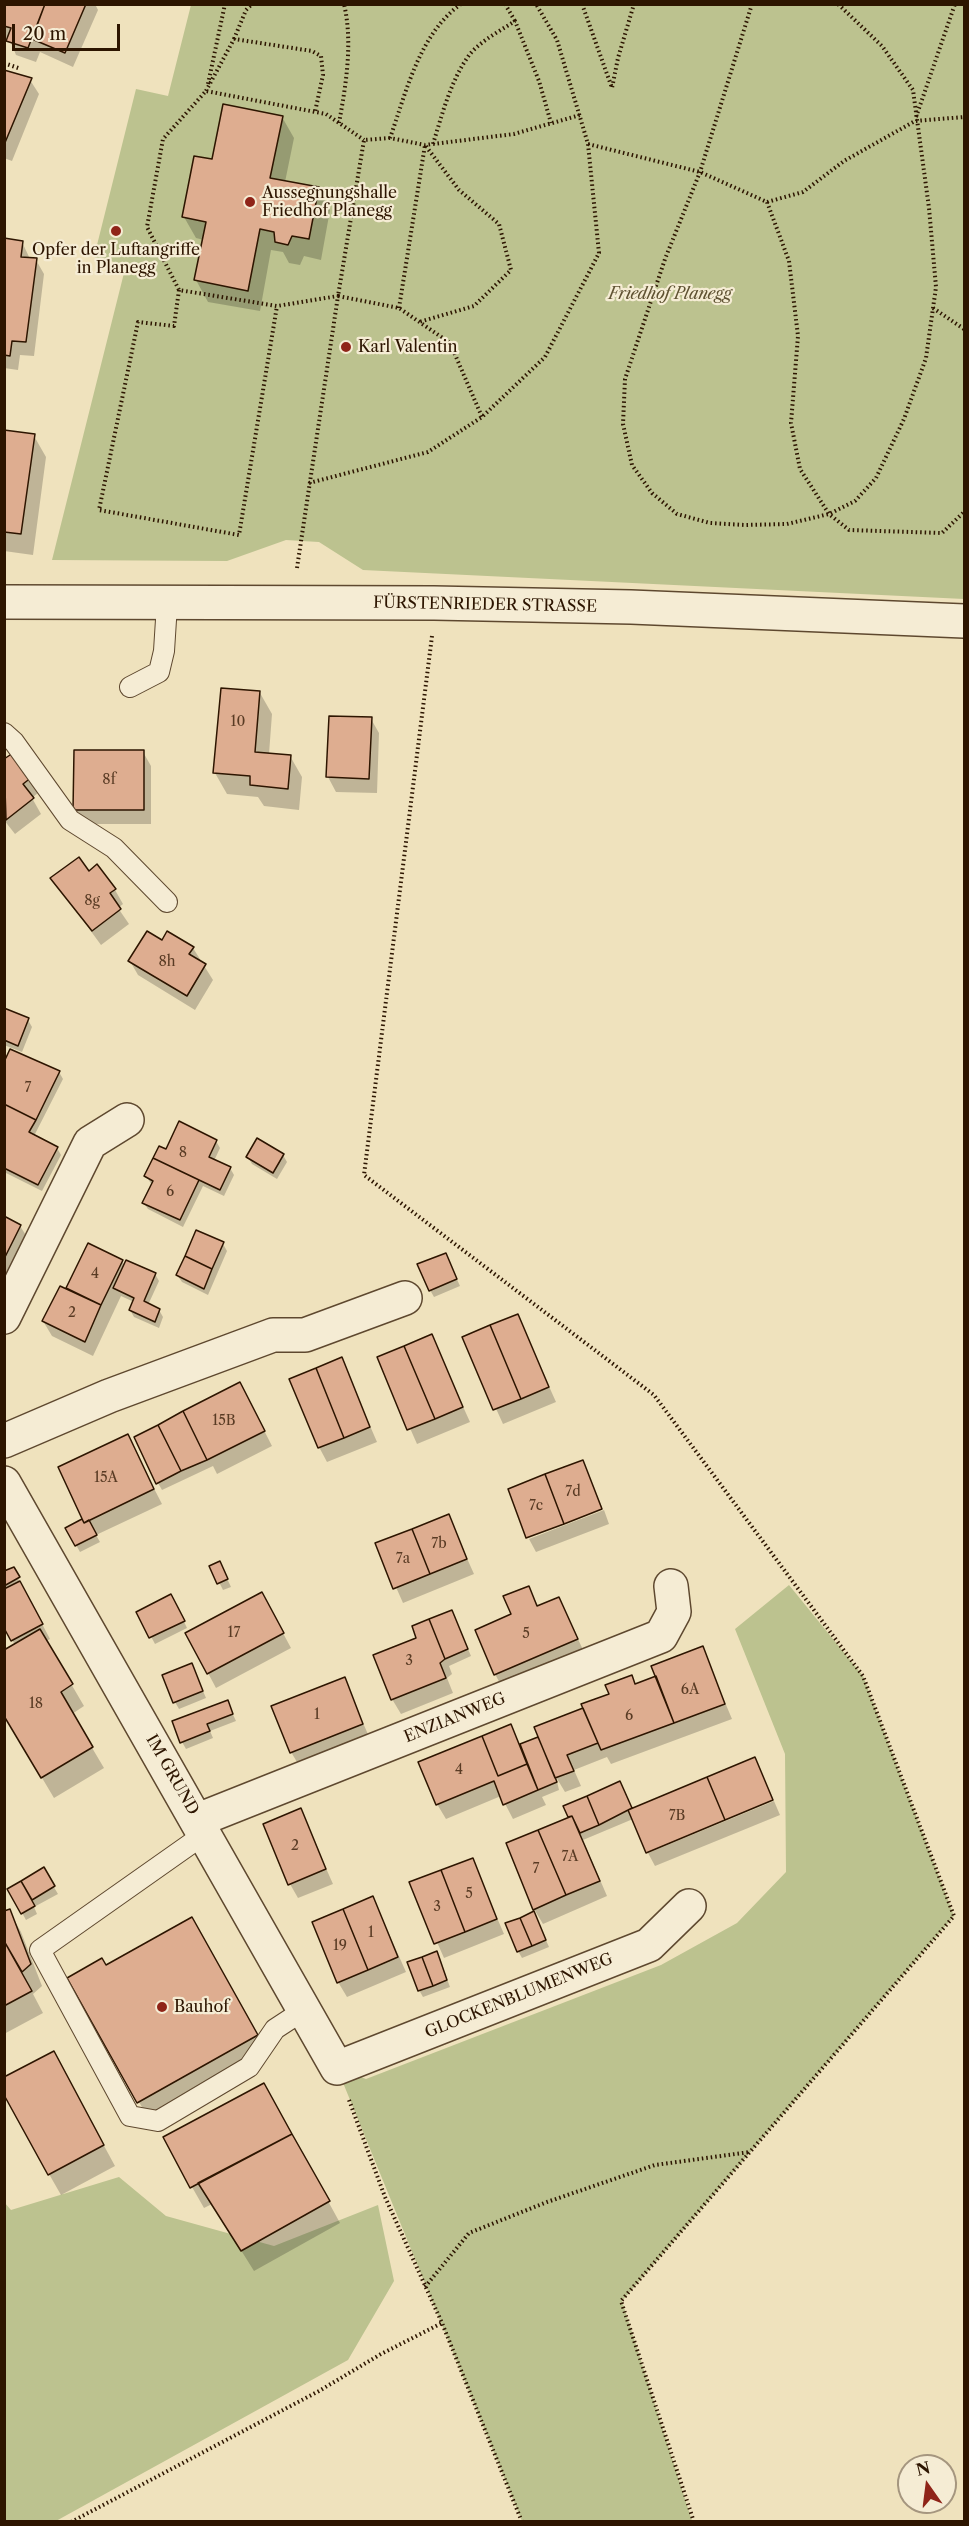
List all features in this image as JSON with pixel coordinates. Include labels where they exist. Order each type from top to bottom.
[{"type":"street","name":"FÜRSTENRIEDER STRASSE","points":[[4,602],[435,603],[619,606],[964,621]]},
{"type":"street","points":[[4,1317],[90,1143],[127,1120]]},
{"type":"street","points":[[4,1441],[110,1396],[273,1335],[305,1335],[405,1298]]},
{"type":"street","name":"IM GRUND","points":[[4,1483],[202,1827],[337,2068]]},
{"type":"street","name":"ENZIANWEG","points":[[202,1827],[661,1636],[674,1612],[671,1586]]},
{"type":"street","name":"GLOCKENBLUMENWEG","points":[[337,2068],[649,1945],[689,1906]]},
{"type":"lane","points":[[130,687],[159,672],[164,651],[167,604]]},
{"type":"lane","points":[[4,733],[14,742],[70,820],[114,848],[167,902]]},
{"type":"lane","points":[[202,1827],[40,1950],[130,2116],[158,2121],[249,2067],[275,2029],[304,2010]]},
{"type":"path","points":[[206,91],[225,4]]},
{"type":"path","points":[[252,4],[246,10],[234,39],[206,91],[164,139],[147,227],[179,290],[174,326],[138,322],[99,510],[239,535],[278,306]]},
{"type":"path","points":[[339,123],[345,88],[347,55],[348,19],[344,4]]},
{"type":"path","points":[[390,138],[415,65],[432,36],[452,11],[461,4]]},
{"type":"path","points":[[505,4],[515,21],[539,81],[551,123]]},
{"type":"path","points":[[309,483],[428,452],[482,417],[545,357],[599,253],[588,144],[557,40],[536,4]]},
{"type":"path","points":[[582,4],[612,88],[634,4]]},
{"type":"path","points":[[752,4],[700,172],[665,258],[625,379],[623,424],[632,465],[652,493],[677,514],[710,523],[745,525],[787,524],[829,514],[855,501],[876,478],[904,419],[926,358],[936,287],[929,208],[915,120],[913,90],[882,46],[838,4]]},
{"type":"path","points":[[915,120],[955,4]]},
{"type":"path","points":[[433,144],[446,104],[470,55],[488,39],[515,21]]},
{"type":"path","points":[[234,39],[312,51],[321,56],[322,75],[315,112]]},
{"type":"path","points":[[4,63],[21,69]]},
{"type":"path","points":[[206,91],[326,114],[364,140],[390,138],[425,145],[514,134],[580,115]]},
{"type":"path","points":[[588,144],[700,172],[767,202],[803,192],[844,161],[915,120],[964,117]]},
{"type":"path","points":[[290,604],[364,140]]},
{"type":"path","points":[[399,308],[425,145]]},
{"type":"path","points":[[419,322],[474,306],[512,270],[498,224],[459,190],[425,145]]},
{"type":"path","points":[[767,202],[789,261],[798,336],[791,423],[800,469],[829,514],[849,530],[942,533],[964,512]]},
{"type":"path","points":[[179,290],[278,306],[338,296],[399,308],[450,343],[482,417]]},
{"type":"path","points":[[933,308],[964,329]]},
{"type":"path","points":[[337,2068],[385,2197],[442,2324],[522,2522]]},
{"type":"path","points":[[425,2287],[469,2233],[547,2202],[655,2165],[751,2151]]},
{"type":"path","points":[[71,2522],[319,2391],[381,2354],[442,2324]]},
{"type":"green space","name":"Friedhof Planegg","points":[[191,5],[964,5],[964,599],[363,570],[319,542],[286,540],[227,561],[52,560],[126,265],[94,257],[136,89],[168,96]]},
{"type":"green space","points":[[789,1585],[863,1676],[954,1916],[622,2301],[692,2521],[522,2521],[337,2068],[366,2079],[661,1965],[737,1923],[786,1872],[785,1754],[735,1629]]},
{"type":"green space","points":[[119,2177],[166,2216],[274,2246],[378,2205],[394,2281],[348,2360],[56,2521],[5,2521],[4,2202],[11,2210]]},
{"type":"building","points":[[4,4],[45,4],[28,48],[6,41],[11,28],[4,26]]},
{"type":"building","points":[[45,4],[86,4],[65,53],[32,39]]},
{"type":"building","points":[[4,70],[32,78],[4,145]]},
{"type":"building","name":"Aussegnungshalle Friedhof Planegg","points":[[223,104],[283,116],[270,178],[319,187],[309,239],[292,236],[288,245],[275,242],[274,232],[260,229],[248,291],[194,280],[206,222],[182,217],[194,156],[212,159]]},
{"type":"building","points":[[4,238],[23,241],[21,257],[37,258],[26,342],[12,341],[10,356],[4,355]]},
{"type":"building","points":[[4,430],[35,434],[21,534],[4,532]]},
{"type":"building","points":[[221,688],[260,691],[255,752],[291,755],[288,789],[250,785],[250,776],[213,773]]},
{"type":"building","points":[[329,716],[372,717],[369,779],[326,777]]},
{"type":"building","points":[[74,750],[144,750],[144,810],[73,810]]},
{"type":"building","points":[[13,753],[32,777],[23,784],[34,798],[6,820],[4,759]]},
{"type":"building","points":[[79,857],[89,871],[97,864],[116,889],[110,893],[121,909],[92,931],[50,878]]},
{"type":"building","points":[[147,931],[162,940],[167,931],[194,947],[189,954],[206,964],[187,996],[128,961]]},
{"type":"building","points":[[4,1008],[29,1018],[18,1046],[4,1040]]},
{"type":"building","points":[[10,1049],[60,1071],[36,1120],[4,1104],[4,1062]]},
{"type":"building","points":[[4,1104],[36,1120],[29,1132],[58,1147],[38,1185],[4,1168]]},
{"type":"building","points":[[179,1121],[217,1140],[209,1157],[231,1167],[220,1190],[153,1158],[159,1146],[166,1149]]},
{"type":"building","points":[[257,1138],[284,1154],[273,1173],[246,1157]]},
{"type":"building","points":[[153,1158],[199,1180],[180,1220],[142,1203],[153,1181],[144,1176]]},
{"type":"building","points":[[4,1216],[21,1225],[4,1259]]},
{"type":"building","points":[[196,1230],[224,1242],[212,1269],[185,1256]]},
{"type":"building","points":[[88,1243],[123,1260],[101,1305],[66,1288]]},
{"type":"building","points":[[446,1253],[457,1279],[429,1291],[417,1264]]},
{"type":"building","points":[[185,1256],[212,1269],[204,1289],[176,1275]]},
{"type":"building","points":[[126,1260],[156,1273],[144,1301],[160,1309],[155,1322],[129,1310],[134,1298],[113,1288]]},
{"type":"building","points":[[60,1286],[101,1305],[85,1342],[42,1321]]},
{"type":"building","points":[[518,1314],[549,1387],[521,1399],[490,1325]]},
{"type":"building","points":[[490,1325],[521,1399],[493,1410],[462,1337]]},
{"type":"building","points":[[432,1334],[463,1407],[435,1419],[404,1346]]},
{"type":"building","points":[[404,1346],[435,1419],[407,1430],[377,1357]]},
{"type":"building","points":[[342,1357],[370,1427],[344,1438],[316,1368]]},
{"type":"building","points":[[316,1368],[344,1438],[318,1448],[289,1379]]},
{"type":"building","points":[[240,1382],[265,1431],[207,1460],[183,1411]]},
{"type":"building","points":[[183,1411],[207,1460],[181,1471],[158,1425]]},
{"type":"building","points":[[158,1425],[181,1471],[156,1484],[134,1437]]},
{"type":"building","points":[[128,1434],[154,1489],[84,1523],[58,1467]]},
{"type":"building","points":[[583,1460],[602,1509],[564,1524],[545,1474]]},
{"type":"building","points":[[545,1474],[564,1524],[526,1538],[508,1489]]},
{"type":"building","points":[[449,1514],[467,1559],[430,1574],[412,1529]]},
{"type":"building","points":[[82,1519],[84,1523],[89,1520],[97,1535],[75,1546],[65,1528]]},
{"type":"building","points":[[412,1529],[430,1574],[393,1589],[375,1543]]},
{"type":"building","points":[[220,1561],[228,1579],[217,1584],[209,1566]]},
{"type":"building","points":[[14,1567],[20,1577],[4,1586],[4,1571]]},
{"type":"building","points":[[20,1581],[43,1624],[11,1641],[4,1628],[4,1589]]},
{"type":"building","points":[[529,1586],[537,1606],[559,1597],[578,1639],[494,1675],[475,1630],[511,1614],[503,1596]]},
{"type":"building","points":[[262,1592],[284,1633],[207,1674],[185,1633]]},
{"type":"building","points":[[171,1594],[185,1621],[149,1638],[136,1612]]},
{"type":"building","points":[[452,1610],[468,1649],[445,1659],[429,1619]]},
{"type":"building","points":[[429,1619],[445,1659],[440,1663],[446,1678],[391,1700],[373,1655],[416,1638],[412,1626]]},
{"type":"building","points":[[40,1629],[73,1684],[61,1692],[93,1747],[41,1778],[4,1716],[4,1650]]},
{"type":"building","points":[[703,1646],[725,1704],[674,1723],[651,1666]]},
{"type":"building","points":[[192,1663],[203,1691],[173,1703],[162,1675]]},
{"type":"building","points":[[632,1675],[635,1684],[656,1676],[674,1723],[601,1750],[581,1704],[609,1694],[605,1685]]},
{"type":"building","points":[[345,1677],[363,1724],[290,1753],[271,1706]]},
{"type":"building","points":[[228,1700],[233,1714],[207,1724],[210,1731],[180,1743],[172,1721]]},
{"type":"building","points":[[583,1708],[598,1743],[567,1755],[574,1771],[555,1778],[534,1727]]},
{"type":"building","points":[[511,1724],[527,1764],[498,1776],[482,1736]]},
{"type":"building","points":[[482,1736],[498,1776],[527,1764],[538,1790],[503,1805],[494,1781],[436,1805],[418,1762]]},
{"type":"building","points":[[538,1737],[557,1782],[538,1790],[520,1744]]},
{"type":"building","points":[[755,1757],[773,1800],[725,1820],[707,1777]]},
{"type":"building","points":[[707,1777],[725,1820],[646,1853],[628,1810]]},
{"type":"building","points":[[620,1781],[632,1808],[599,1825],[587,1796]]},
{"type":"building","points":[[587,1796],[599,1825],[580,1833],[572,1816],[568,1817],[563,1806]]},
{"type":"building","points":[[301,1808],[326,1869],[288,1885],[263,1824]]},
{"type":"building","points":[[572,1816],[600,1881],[566,1895],[538,1830]]},
{"type":"building","points":[[538,1830],[566,1895],[533,1910],[506,1843]]},
{"type":"building","points":[[473,1858],[497,1919],[465,1932],[441,1870]]},
{"type":"building","points":[[44,1867],[55,1886],[32,1900],[21,1881]]},
{"type":"building","points":[[441,1870],[465,1932],[434,1944],[409,1882]]},
{"type":"building","points":[[21,1881],[35,1906],[21,1914],[7,1889]]},
{"type":"building","points":[[373,1896],[398,1957],[368,1970],[343,1909]]},
{"type":"building","points":[[10,1909],[31,1964],[22,1972],[4,1941],[4,1911]]},
{"type":"building","points":[[343,1909],[368,1970],[337,1983],[312,1922]]},
{"type":"building","points":[[534,1911],[546,1940],[532,1946],[520,1918]]},
{"type":"building","name":"Bauhof","points":[[192,1917],[258,2035],[137,2103],[67,1978],[102,1958],[106,1965]]},
{"type":"building","points":[[520,1918],[532,1946],[517,1952],[505,1923]]},
{"type":"building","points":[[4,1941],[32,1991],[4,2006]]},
{"type":"building","points":[[437,1951],[447,1980],[433,1986],[422,1957]]},
{"type":"building","points":[[422,1957],[433,1986],[418,1991],[407,1962]]},
{"type":"building","points":[[54,2051],[104,2145],[48,2175],[4,2095],[4,2077]]},
{"type":"building","points":[[264,2083],[292,2134],[190,2188],[163,2137]]},
{"type":"building","points":[[292,2134],[330,2201],[241,2251],[198,2183]]},
{"type":"place","name":"Aussegnungshalle Friedhof Planegg","points":[[250,202]]},
{"type":"place","name":"Opfer der Luftangriffe in Planegg","points":[[116,231]]},
{"type":"place","name":"Karl Valentin","points":[[346,347]]},
{"type":"place","name":"Bauhof","points":[[162,2007]]}]
